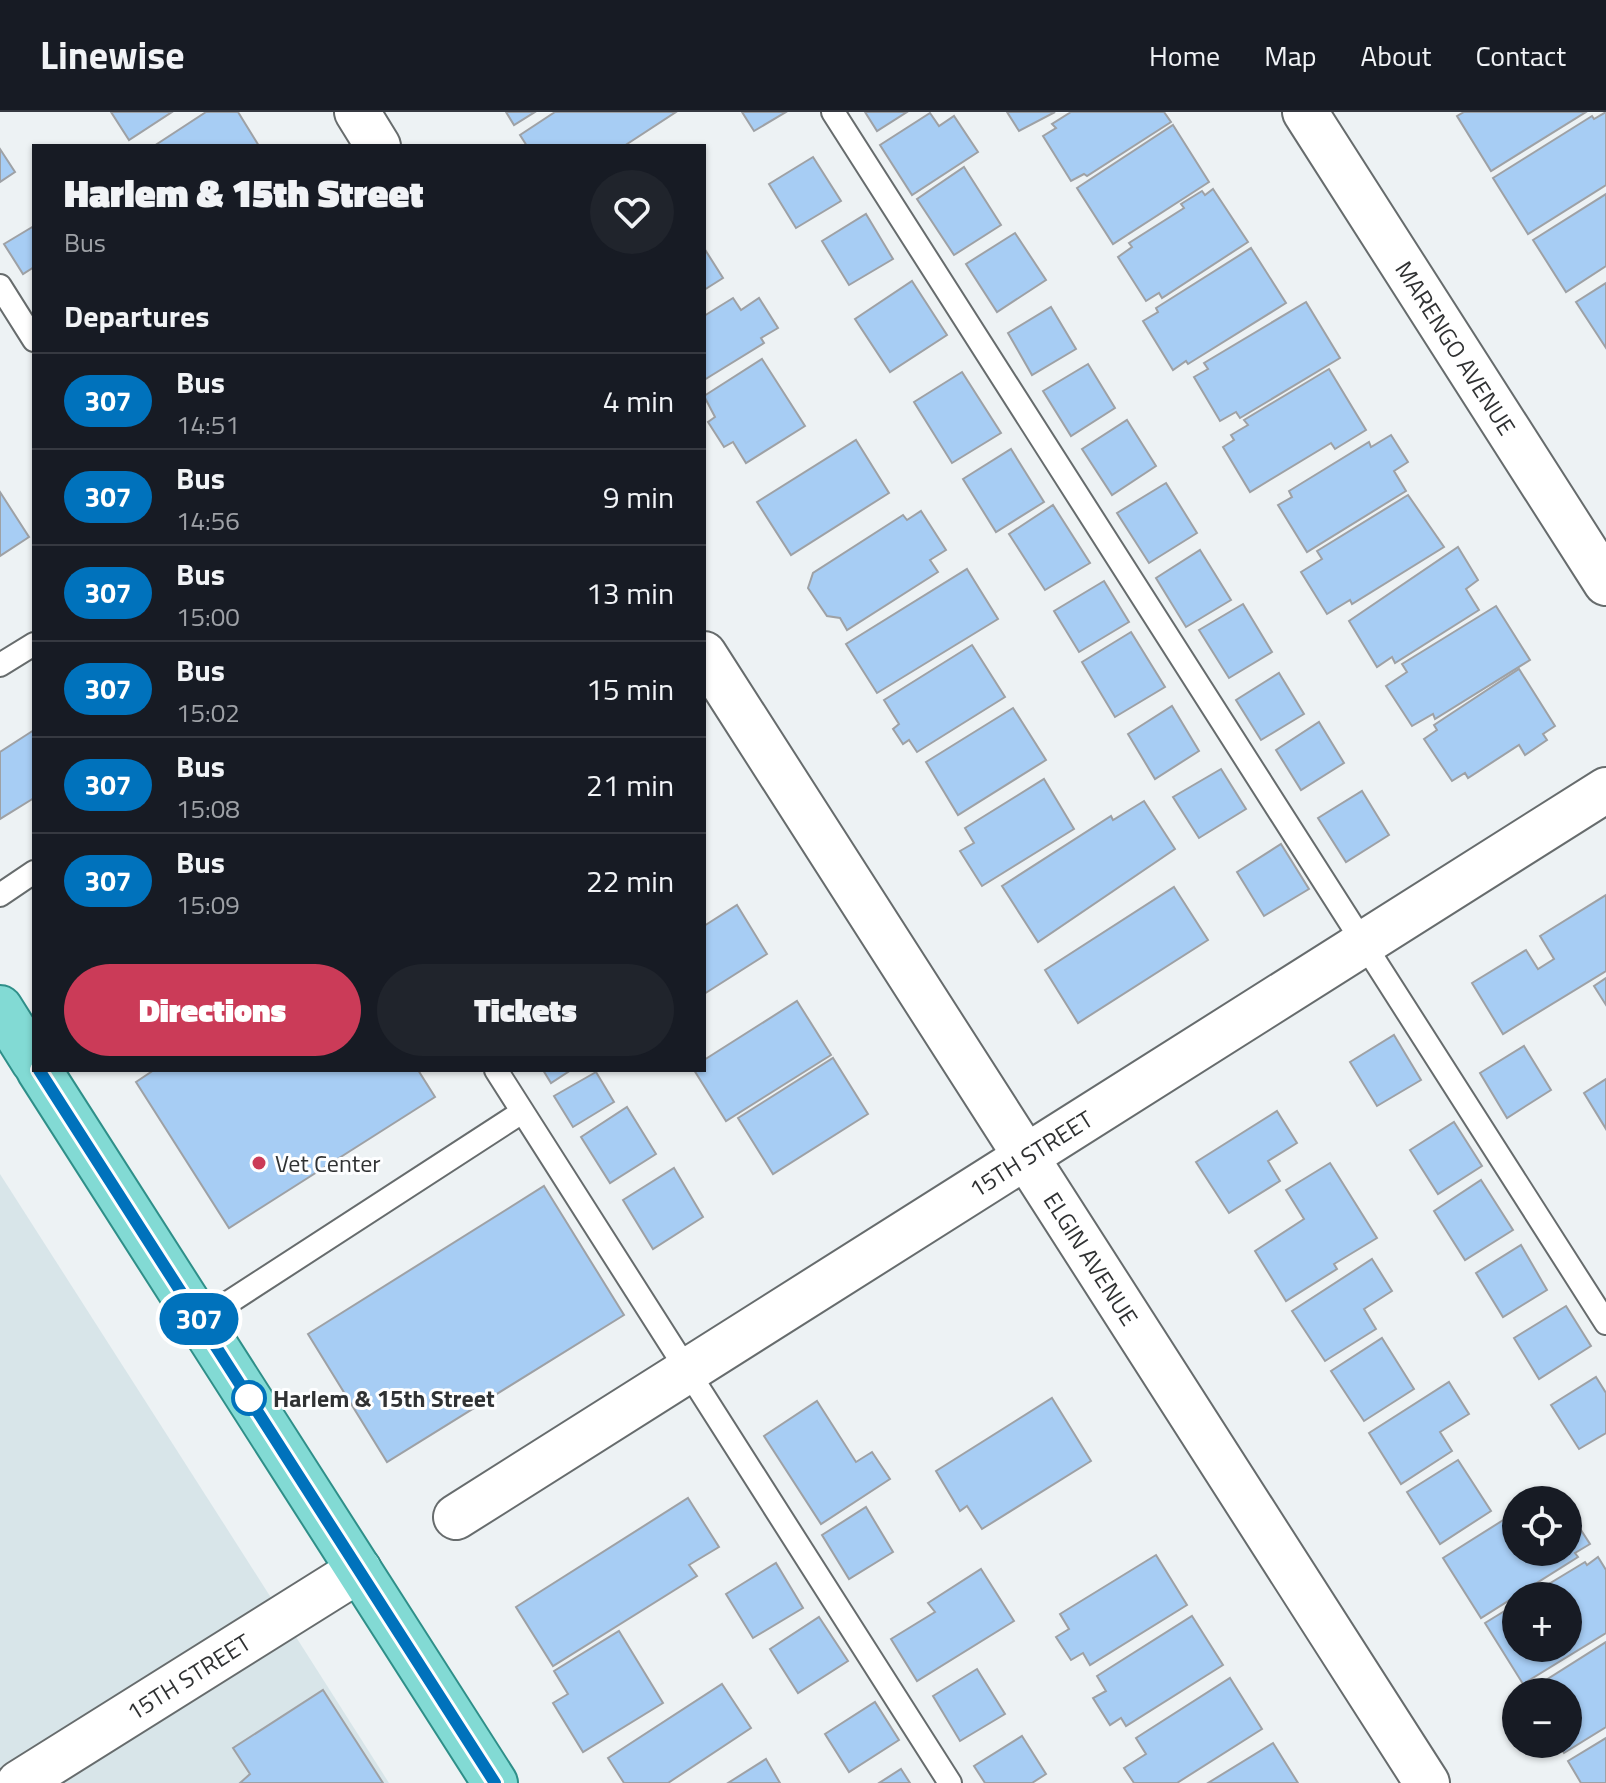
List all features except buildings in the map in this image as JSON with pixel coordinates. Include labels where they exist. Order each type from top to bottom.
[{"type":"main road","points":[[0,1008],[32,1059]]},
{"type":"main road","points":[[40,1072],[495,1783]]},
{"type":"street","points":[[357,112],[377,144]]},
{"type":"street","name":"MARENGO AVENUE","points":[[1305,112],[1606,583]]},
{"type":"street","name":"ELGIN AVENUE","points":[[706,657],[1427,1783]]},
{"type":"street","name":"15TH STREET","points":[[456,1517],[1606,790]]},
{"type":"street","name":"15TH STREET","points":[[19,1783],[359,1570]]},
{"type":"lane","points":[[833,112],[1606,1323]]},
{"type":"lane","points":[[3,298],[32,337]]},
{"type":"lane","points":[[0,665],[32,645]]},
{"type":"lane","points":[[0,895],[32,873]]},
{"type":"lane","points":[[497,1072],[950,1783]]},
{"type":"lane","points":[[200,1321],[522,1112]]},
{"type":"shaded area","points":[[0,1174],[231,1535],[389,1783],[0,1783]]},
{"type":"bus line","name":"307","points":[[40,1072],[495,1783]]},
{"type":"place","name":"Vet Center","points":[[259,1163]]},
{"type":"place","name":"Harlem & 15th Street","points":[[249,1398]]}]
